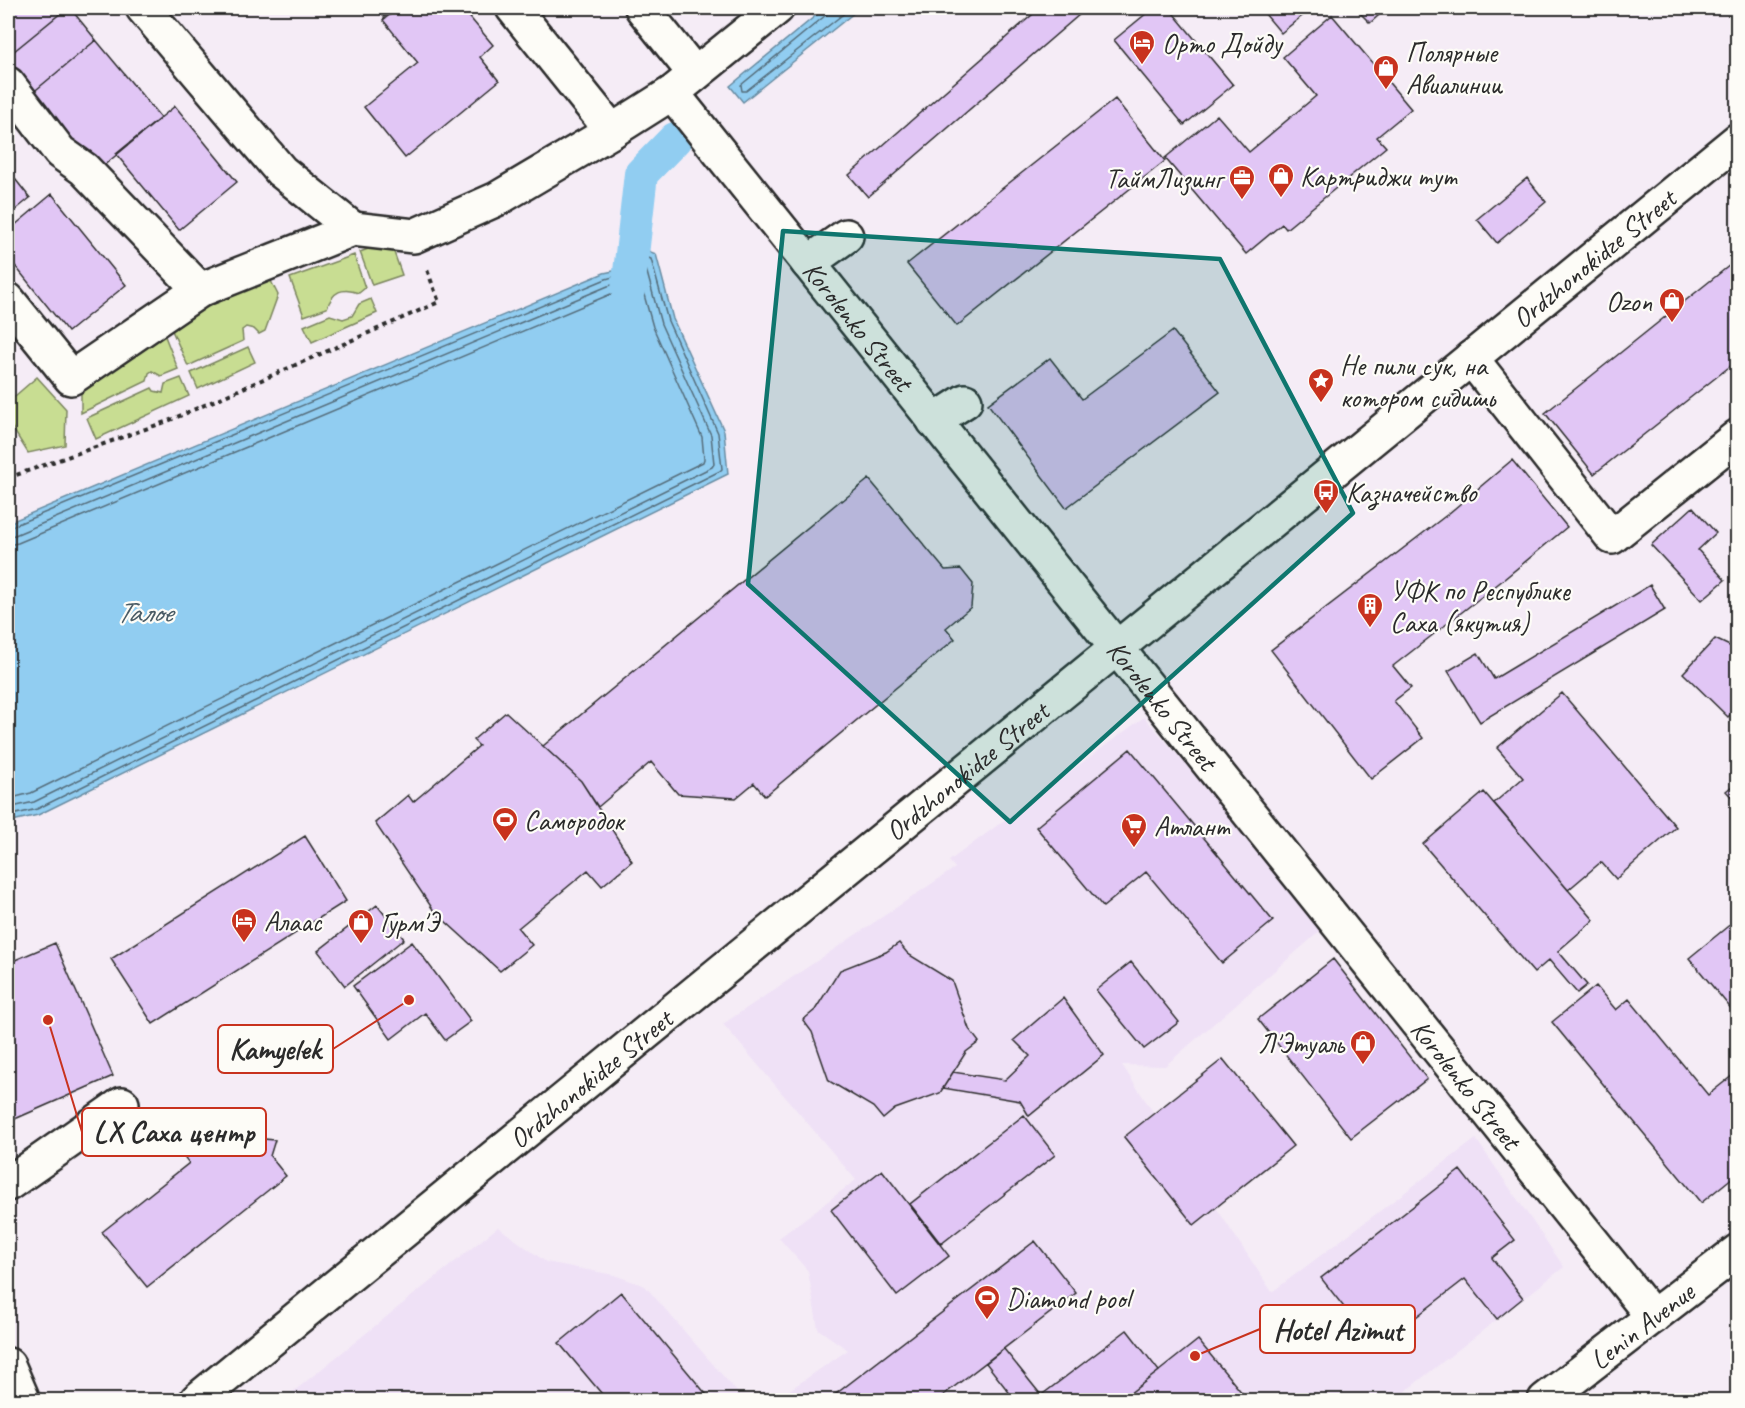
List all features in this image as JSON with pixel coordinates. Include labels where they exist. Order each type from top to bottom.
[{"type":"street","points":[[143,8],[281,171],[353,229]]},
{"type":"street","points":[[513,8],[612,131]]},
{"type":"street","name":"Korolenko Street","points":[[642,8],[683,84],[808,263],[1653,1317]]},
{"type":"street","points":[[8,300],[71,378],[200,290],[353,229],[414,236],[496,199],[612,131],[683,84],[777,8]]},
{"type":"street","points":[[8,84],[60,152],[84,169],[200,290]]},
{"type":"street","name":"Ordzhonokidze Street","points":[[197,1401],[1737,140]]},
{"type":"street","points":[[808,263],[846,236]]},
{"type":"street","points":[[1471,358],[1612,537],[1737,436]]},
{"type":"street","points":[[934,421],[965,401]]},
{"type":"street","points":[[8,1184],[122,1104]]},
{"type":"street","name":"Lenin Avenue","points":[[1545,1401],[1737,1251]]},
{"type":"street","points":[[8,1365],[23,1401]]},
{"type":"path","points":[[8,478],[168,420],[439,302],[414,236]]},
{"type":"highlighted area","points":[[783,231],[1220,259],[1353,513],[1010,822],[748,584]]},
{"type":"shaded area","points":[[1144,717],[1327,925],[1165,1066],[1122,1065],[1272,1292],[1476,1139],[1564,1267],[1394,1400],[775,1400],[848,1350],[818,1329],[808,1271],[779,1238],[856,1180],[723,1024],[955,868],[949,861]]},
{"type":"shaded area","points":[[498,1227],[546,1262],[614,1275],[645,1286],[744,1400],[283,1400]]},
{"type":"green space","points":[[390,241],[402,275],[372,285],[360,252]]},
{"type":"green space","points":[[354,255],[365,288],[359,293],[348,290],[339,292],[332,298],[327,308],[304,316],[290,278]]},
{"type":"green space","points":[[266,271],[278,295],[265,331],[259,334],[254,329],[246,327],[242,330],[243,341],[188,366],[166,317]]},
{"type":"green space","points":[[371,299],[377,313],[312,342],[304,326],[330,315],[343,319],[352,316],[359,304]]},
{"type":"green space","points":[[159,321],[178,369],[161,376],[152,371],[147,381],[81,413],[81,376]]},
{"type":"green space","points":[[248,347],[255,362],[198,389],[191,373]]},
{"type":"green space","points":[[37,377],[66,409],[65,445],[28,453],[8,421],[8,402]]},
{"type":"green space","points":[[181,378],[189,396],[96,439],[87,418],[152,388],[154,391],[163,393],[165,384]]},
{"type":"water","points":[[825,8],[860,8],[743,102],[730,86]]},
{"type":"water","name":"Талое","points":[[625,242],[656,254],[673,319],[724,431],[728,474],[38,815],[8,822],[8,523],[604,273],[618,270]]},
{"type":"building","points":[[8,8],[67,8],[8,56]]},
{"type":"building","points":[[67,8],[70,8],[96,40],[31,94],[8,65],[8,56]]},
{"type":"building","points":[[376,8],[396,8],[384,17]]},
{"type":"building","points":[[399,8],[462,8],[493,45],[480,57],[499,81],[405,158],[364,107],[418,63],[383,20]]},
{"type":"building","points":[[1040,8],[1087,8],[868,197],[849,175]]},
{"type":"building","points":[[1153,8],[1169,8],[1233,85],[1184,125],[1114,40]]},
{"type":"building","points":[[1260,8],[1312,8],[1281,33]]},
{"type":"building","points":[[1355,8],[1387,8],[1370,23]]},
{"type":"building","points":[[1332,15],[1411,109],[1377,137],[1386,147],[1286,229],[1282,224],[1246,254],[1165,158],[1217,115],[1249,152],[1316,96],[1283,57]]},
{"type":"building","points":[[96,40],[161,118],[96,172],[31,94]]},
{"type":"building","points":[[1115,99],[1165,161],[957,326],[907,264]]},
{"type":"building","points":[[175,106],[237,182],[179,230],[116,154]]},
{"type":"building","points":[[8,170],[30,198],[8,216]]},
{"type":"building","points":[[1527,178],[1546,202],[1497,243],[1477,219]]},
{"type":"building","points":[[52,194],[126,285],[68,332],[8,257],[8,231]]},
{"type":"building","points":[[1735,261],[1738,265],[1738,360],[1594,474],[1545,413]]},
{"type":"building","points":[[1173,331],[1220,392],[1066,508],[988,404],[1050,358],[1082,399]]},
{"type":"building","name":"УФК по Республике Саха (якутия)","points":[[1512,460],[1567,527],[1393,666],[1411,688],[1394,701],[1423,738],[1371,779],[1271,650],[1448,514]]},
{"type":"building","points":[[869,479],[945,570],[961,569],[973,584],[971,607],[946,628],[955,639],[765,796],[754,783],[736,798],[678,794],[651,762],[598,807],[581,781],[543,746]]},
{"type":"building","points":[[1693,507],[1716,533],[1698,550],[1725,580],[1702,600],[1651,545]]},
{"type":"building","points":[[1650,585],[1665,610],[1480,722],[1448,671],[1478,653],[1494,679]]},
{"type":"building","points":[[1715,639],[1738,650],[1738,707],[1728,717],[1683,673]]},
{"type":"building","points":[[1562,693],[1676,827],[1616,879],[1601,862],[1568,890],[1494,803],[1523,778],[1497,748]]},
{"type":"building","name":"Самородок","points":[[506,712],[581,781],[632,861],[602,886],[588,870],[518,928],[532,945],[500,971],[434,911],[375,823],[408,795],[413,802],[479,746],[473,740]]},
{"type":"building","name":"Атлант","points":[[1130,749],[1273,921],[1222,963],[1146,872],[1103,907],[1036,827]]},
{"type":"building","points":[[1738,781],[1738,804],[1726,791]]},
{"type":"building","points":[[1484,792],[1594,920],[1558,951],[1587,985],[1577,993],[1549,960],[1534,973],[1423,844]]},
{"type":"building","points":[[305,836],[346,901],[153,1024],[111,959]]},
{"type":"building","name":"Гурм'Э","points":[[377,905],[404,939],[345,986],[318,951]]},
{"type":"building","points":[[1738,918],[1738,1017],[1689,958]]},
{"type":"building","points":[[412,942],[471,1021],[445,1040],[425,1013],[391,1039],[353,986]]},
{"type":"building","points":[[55,943],[113,1076],[8,1122],[8,963]]},
{"type":"building","points":[[899,943],[908,954],[952,981],[969,1029],[979,1042],[966,1052],[940,1093],[895,1109],[883,1119],[873,1107],[829,1081],[812,1032],[803,1020],[815,1010],[840,970],[886,952]]},
{"type":"building","points":[[1333,959],[1427,1079],[1351,1138],[1258,1019]]},
{"type":"building","points":[[1131,962],[1179,1022],[1144,1049],[1096,990]]},
{"type":"building","points":[[1596,986],[1616,1010],[1629,999],[1708,1095],[1738,1071],[1738,1173],[1701,1203],[1552,1022]]},
{"type":"building","points":[[1063,998],[1104,1055],[1029,1116],[1020,1101],[943,1088],[953,1072],[1005,1080],[1030,1056],[1014,1040]]},
{"type":"building","points":[[1223,1059],[1293,1146],[1194,1225],[1124,1137]]},
{"type":"building","points":[[1024,1115],[1055,1155],[941,1244],[910,1204]]},
{"type":"building","points":[[222,1118],[228,1125],[236,1119],[252,1138],[275,1140],[270,1156],[286,1176],[147,1287],[102,1232],[189,1163],[180,1151]]},
{"type":"building","points":[[882,1170],[949,1256],[897,1296],[831,1210]]},
{"type":"building","points":[[1460,1170],[1515,1240],[1492,1258],[1523,1298],[1497,1319],[1465,1279],[1376,1348],[1321,1278]]},
{"type":"building","name":"Diamond pool","points":[[1035,1241],[1076,1293],[937,1400],[828,1400]]},
{"type":"building","points":[[621,1292],[711,1400],[607,1400],[559,1343]]},
{"type":"building","points":[[1127,1330],[1159,1371],[1121,1400],[1035,1400]]},
{"type":"building","points":[[1198,1340],[1248,1400],[1121,1400],[1159,1371]]},
{"type":"building","points":[[1004,1349],[1041,1395],[1035,1400],[1015,1400],[986,1363]]},
{"type":"waterway","points":[[628,290],[641,174],[675,139]]},
{"type":"place","name":"Орто Дойду","points":[[1142,66]]},
{"type":"place","name":"Полярные Авиалинии","points":[[1386,91]]},
{"type":"place","name":"Картриджи тут","points":[[1281,199]]},
{"type":"place","name":"ТаймЛизинг","points":[[1242,201]]},
{"type":"place","name":"Ozon","points":[[1672,324]]},
{"type":"place","name":"Не пили сук, на котором сидишь","points":[[1321,404]]},
{"type":"place","name":"Казначейство","points":[[1326,515]]},
{"type":"place","name":"УФК по Республике Саха (якутия)","points":[[1370,629]]},
{"type":"place","name":"Самородок","points":[[505,843]]},
{"type":"place","name":"Атлант","points":[[1134,849]]},
{"type":"place","name":"Алаас","points":[[244,944]]},
{"type":"place","name":"Гурм'Э","points":[[361,945]]},
{"type":"place","name":"Kamyelek","points":[[409,1000]]},
{"type":"place","name":"LX Саха центр","points":[[48,1020]]},
{"type":"place","name":"Л'Этуаль","points":[[1363,1066]]},
{"type":"place","name":"Diamond pool","points":[[987,1321]]},
{"type":"place","name":"Hotel Azimut","points":[[1195,1356]]}]
